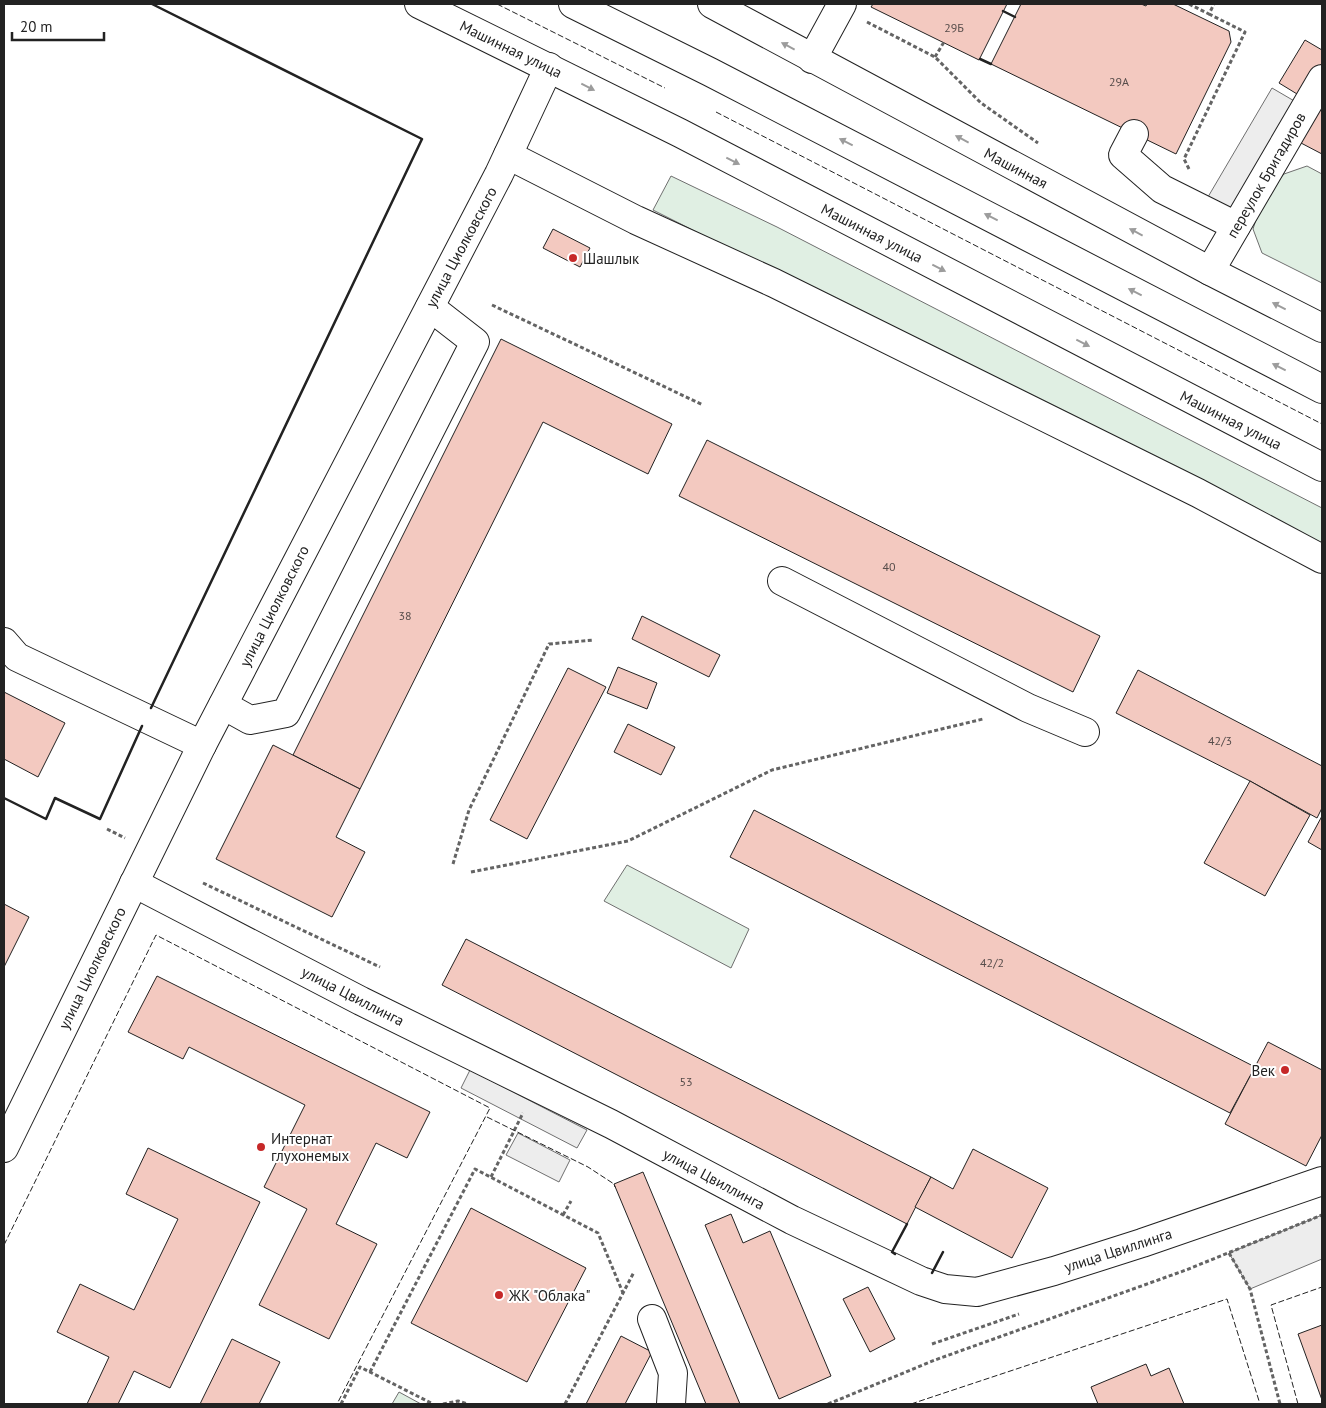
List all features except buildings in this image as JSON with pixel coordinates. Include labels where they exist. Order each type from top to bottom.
[{"type":"street","name":"Машинная улица","points":[[419,4],[549,67],[1322,467]]},
{"type":"street","points":[[573,4],[710,72],[1322,389]]},
{"type":"street","name":"Машинная","points":[[712,4],[1210,271],[1322,328]]},
{"type":"street","points":[[812,59],[841,6]]},
{"type":"street","name":"улица Циолковского","points":[[4,1148],[202,745],[508,155],[549,67]]},
{"type":"street","name":"переулок Бригадиров","points":[[1210,271],[1322,79]]},
{"type":"street","points":[[1134,134],[1123,155],[1162,189],[1236,226]]},
{"type":"street","points":[[508,155],[636,220],[774,283],[1198,493],[1322,559]]},
{"type":"street","points":[[223,705],[250,720],[286,713],[475,342],[430,307]]},
{"type":"street","points":[[782,581],[1028,708],[1085,732]]},
{"type":"street","points":[[4,642],[17,657],[202,745]]},
{"type":"street","name":"улица Цвиллинга","points":[[134,883],[361,1001],[537,1087],[792,1220],[921,1281],[945,1289],[976,1292],[1054,1271],[1322,1181]]},
{"type":"street","points":[[652,1318],[673,1373],[670,1404]]},
{"type":"path","points":[[1186,201],[1195,183],[1184,159],[1245,32],[1189,4]]},
{"type":"path","points":[[1209,14],[1214,4]]},
{"type":"path","points":[[841,6],[935,57],[981,103],[1046,149]]},
{"type":"path","points":[[935,57],[944,42]]},
{"type":"path","points":[[492,305],[703,405]]},
{"type":"path","points":[[453,864],[469,810],[549,644],[594,640]]},
{"type":"path","points":[[471,872],[628,841],[772,770],[1028,708]]},
{"type":"path","points":[[107,829],[150,850]]},
{"type":"path","points":[[202,882],[380,967]]},
{"type":"path","points":[[491,1178],[537,1087]]},
{"type":"path","points":[[370,1372],[475,1169],[598,1233],[623,1293]]},
{"type":"path","points":[[563,1215],[571,1200]]},
{"type":"path","points":[[828,1404],[935,1360],[1230,1252],[1322,1215]]},
{"type":"path","points":[[1230,1252],[1250,1288],[1280,1404]]},
{"type":"path","points":[[565,1404],[634,1272]]},
{"type":"path","points":[[341,1404],[360,1367],[433,1404]]},
{"type":"path","points":[[443,1404],[458,1401],[468,1404]]},
{"type":"green space","points":[[1307,166],[1322,174],[1322,283],[1262,253],[1253,229],[1263,198],[1284,174]]},
{"type":"green space","points":[[671,176],[777,227],[1322,508],[1322,547],[653,210]]},
{"type":"green space","points":[[627,865],[749,929],[731,968],[604,901]]},
{"type":"green space","points":[[399,1392],[421,1404],[392,1404]]},
{"type":"shaded area","points":[[1272,88],[1296,102],[1228,216],[1205,202]]},
{"type":"shaded area","points":[[470,1070],[587,1130],[577,1148],[461,1088]]},
{"type":"shaded area","points":[[518,1133],[570,1160],[559,1182],[506,1155]]},
{"type":"shaded area","points":[[1322,1215],[1322,1259],[1250,1289],[1229,1253]]},
{"type":"fence","points":[[497,4],[665,88]]},
{"type":"fence","points":[[716,112],[1322,424]]},
{"type":"fence","points":[[4,1245],[156,935],[490,1108],[337,1404]]},
{"type":"fence","points":[[487,1117],[588,1167],[614,1184],[615,1187]]},
{"type":"fence","points":[[1298,1404],[1271,1305],[1322,1287]]},
{"type":"fence","points":[[911,1404],[1227,1299],[1260,1404]]},
{"type":"wall","points":[[151,708],[422,139],[152,4]]},
{"type":"wall","points":[[1003,11],[1015,17]]},
{"type":"wall","points":[[980,59],[991,64]]},
{"type":"wall","points":[[4,798],[46,819],[55,798],[100,819],[142,726]]},
{"type":"wall","points":[[895,1254],[892,1252],[907,1224]]},
{"type":"wall","points":[[932,1273],[943,1252]]},
{"type":"place","name":"Шашлык","points":[[573,258]]},
{"type":"place","name":"Век","points":[[1285,1070]]},
{"type":"place","name":"Интернат глухонемых","points":[[261,1147]]},
{"type":"place","name":"ЖК \"Облака\"","points":[[499,1295]]}]
